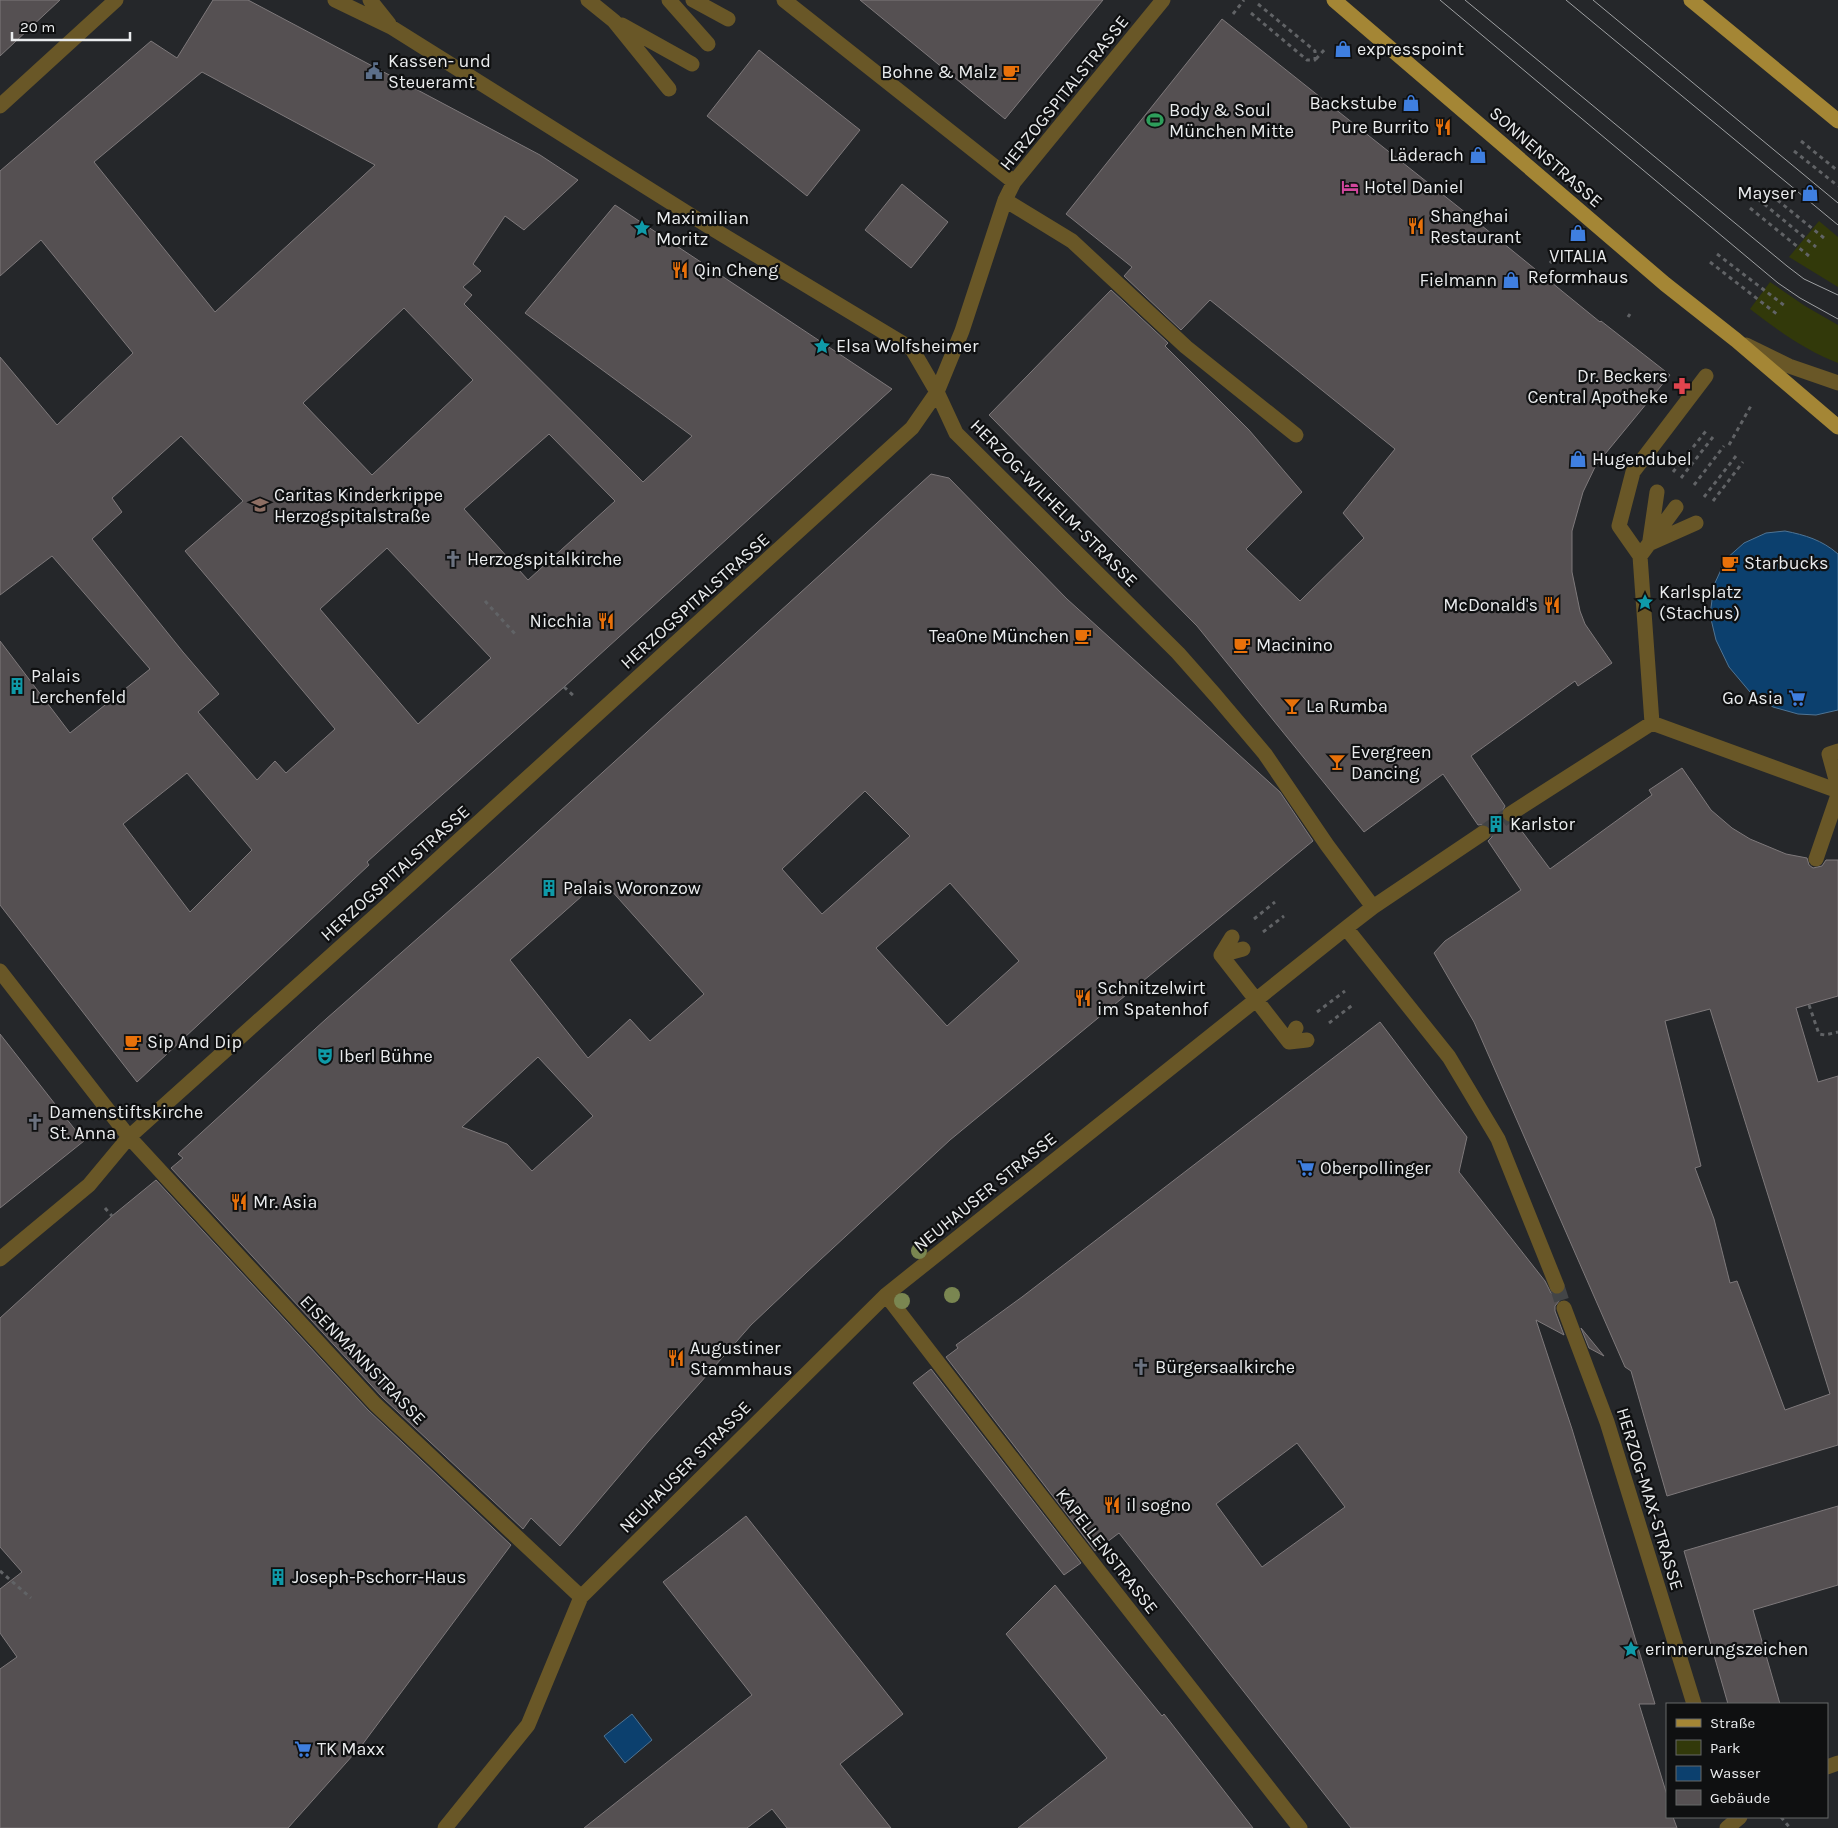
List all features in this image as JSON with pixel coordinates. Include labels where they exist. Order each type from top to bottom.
[{"type":"main road","name":"SONNENSTRASSE","points":[[1334,0],[1665,284],[1736,340]]},
{"type":"main road","points":[[1691,0],[1838,122]]},
{"type":"main road","points":[[1736,340],[1838,427]]},
{"type":"street","points":[[0,106],[116,0]]},
{"type":"street","name":"HERZOG-WILHELM-STRASSE","points":[[335,0],[391,27],[708,226],[912,349],[937,392],[956,433],[1178,652],[1265,754],[1373,908]]},
{"type":"street","points":[[370,0],[391,27]]},
{"type":"street","points":[[588,0],[614,21],[692,64]]},
{"type":"street","points":[[669,0],[708,44]]},
{"type":"street","points":[[693,0],[728,19]]},
{"type":"street","points":[[784,0],[1014,182]]},
{"type":"street","name":"HERZOGSPITALSTRASSE","points":[[0,1260],[89,1185],[129,1137],[421,875],[912,428],[937,392],[965,322],[1005,200],[1014,182],[1163,0]]},
{"type":"street","points":[[614,21],[669,88]]},
{"type":"street","points":[[1005,200],[1072,241],[1186,347],[1296,435]]},
{"type":"street","points":[[1736,340],[1789,366],[1838,383]]},
{"type":"street","points":[[1652,723],[1640,556],[1619,526],[1633,472],[1706,376]]},
{"type":"street","points":[[1640,556],[1677,507]]},
{"type":"street","points":[[1650,544],[1677,507]]},
{"type":"street","points":[[1652,723],[1838,789]]},
{"type":"street","points":[[1510,814],[1652,723]]},
{"type":"street","points":[[1838,751],[1829,754],[1838,789]]},
{"type":"street","points":[[1816,859],[1838,795]]},
{"type":"street","name":"NEUHAUSER STRASSE","points":[[445,1828],[528,1725],[580,1597],[886,1295],[1346,928],[1483,833]]},
{"type":"street","points":[[1346,928],[1450,1057],[1498,1139],[1557,1286]]},
{"type":"street","points":[[1221,955],[1232,938]]},
{"type":"street","points":[[1221,955],[1242,949]]},
{"type":"street","points":[[1221,955],[1289,1042]]},
{"type":"street","name":"EISENMANNSTRASSE","points":[[0,971],[129,1137],[375,1404],[580,1597]]},
{"type":"street","points":[[1289,1042],[1296,1028]]},
{"type":"street","points":[[1289,1042],[1307,1040]]},
{"type":"street","name":"KAPELLENSTRASSE","points":[[886,1295],[1300,1828]]},
{"type":"street","name":"HERZOG-MAX-STRASSE","points":[[1564,1308],[1607,1422],[1694,1703]]},
{"type":"path","points":[[1233,14],[1244,0]]},
{"type":"path","points":[[1258,4],[1315,51],[1315,60]]},
{"type":"path","points":[[1251,13],[1307,60],[1315,60],[1326,48]]},
{"type":"path","points":[[1801,141],[1838,171]]},
{"type":"path","points":[[1794,150],[1838,186]]},
{"type":"path","points":[[1765,190],[1824,238]]},
{"type":"path","points":[[1758,199],[1816,247]]},
{"type":"path","points":[[1750,208],[1810,256]]},
{"type":"path","points":[[1717,254],[1785,306]]},
{"type":"path","points":[[1550,263],[1556,257]]},
{"type":"path","points":[[1710,262],[1778,315]]},
{"type":"path","points":[[1729,445],[1752,404]]},
{"type":"path","points":[[1677,507],[1706,431]]},
{"type":"path","points":[[1677,507],[1713,437]]},
{"type":"path","points":[[1677,507],[1724,446]]},
{"type":"path","points":[[1677,507],[1736,456]]},
{"type":"path","points":[[1677,507],[1743,462]]},
{"type":"path","points":[[485,601],[516,635]]},
{"type":"path","points":[[1296,1028],[1345,991]]},
{"type":"path","points":[[1809,1004],[1818,1034],[1826,1035],[1838,1032]]},
{"type":"path","points":[[0,1571],[31,1598]]},
{"type":"path","points":[[1782,1818],[1790,1828]]},
{"type":"green space","points":[[1819,221],[1838,237],[1838,287],[1789,257]]},
{"type":"green space","points":[[1770,282],[1805,306],[1838,325],[1838,363],[1792,339],[1750,309]]},
{"type":"water","points":[[1785,531],[1813,539],[1826,545],[1838,554],[1838,710],[1816,715],[1798,714],[1773,707],[1750,692],[1729,667],[1716,640],[1710,615],[1714,585],[1726,559],[1744,543],[1766,533]]},
{"type":"water","points":[[632,1714],[652,1740],[625,1763],[604,1736]]},
{"type":"building","points":[[0,0],[60,0],[0,56]]},
{"type":"building","points":[[213,0],[248,0],[540,155],[578,180],[524,230],[505,216],[473,264],[481,271],[463,287],[472,295],[464,304],[643,482],[692,436],[525,313],[615,205],[892,389],[564,687],[367,862],[369,865],[137,1082],[0,905],[0,641],[70,733],[150,669],[52,556],[0,595],[0,357],[57,425],[133,353],[41,240],[0,276],[0,171],[151,41],[177,58]],"holes":[[[202,72],[375,165],[215,312],[94,162]],[[404,308],[473,380],[372,475],[303,403]],[[549,434],[615,501],[528,580],[464,509]],[[181,436],[243,501],[185,551],[335,729],[286,773],[275,761],[257,780],[198,712],[219,694],[92,539],[122,512],[112,498]],[[387,548],[491,658],[418,724],[320,609]],[[187,773],[252,850],[190,912],[123,824]]]},
{"type":"building","points":[[860,0],[1103,0],[1005,119]]},
{"type":"building","points":[[1222,19],[1600,322],[1670,375],[1596,465],[1583,492],[1572,531],[1572,572],[1580,611],[1585,624],[1612,663],[1578,686],[1575,681],[1471,756],[1505,806],[1501,814],[1502,819],[1510,823],[1515,822],[1550,869],[1652,795],[1649,790],[1682,768],[1711,810],[1732,828],[1750,839],[1786,854],[1807,858],[1809,865],[1813,868],[1822,866],[1826,860],[1838,860],[1838,996],[1796,1008],[1818,1082],[1838,1076],[1838,1445],[1667,1496],[1631,1371],[1625,1367],[1474,1022],[1434,953],[1445,941],[1521,890],[1488,841],[1492,837],[1491,828],[1487,824],[1478,825],[1443,774],[1364,832],[1197,626],[989,415],[1111,290],[1168,343],[1165,346],[1249,430],[1302,492],[1246,549],[1300,601],[1364,538],[1343,513],[1395,449],[1210,300],[1181,330],[1124,276],[1132,267],[1066,214]],"holes":[[[1710,1009],[1830,1394],[1785,1410],[1737,1281],[1730,1283],[1714,1219],[1695,1168],[1701,1166],[1665,1021]]]},
{"type":"building","points":[[759,50],[860,130],[807,196],[707,116]]},
{"type":"building","points":[[902,184],[948,222],[911,268],[865,230]]},
{"type":"building","points":[[931,474],[949,478],[1067,599],[1280,792],[1313,841],[950,1140],[807,1272],[751,1325],[560,1546],[531,1518],[523,1529],[382,1397],[171,1168],[183,1158],[178,1154],[326,1019],[493,872]],"holes":[[[865,791],[910,836],[822,914],[782,869]],[[601,879],[704,994],[650,1041],[630,1019],[588,1058],[510,960]],[[950,883],[1019,961],[947,1026],[876,948]],[[538,1057],[593,1116],[532,1171],[507,1144],[462,1127]]]},
{"type":"building","points":[[1380,1022],[1467,1137],[1459,1172],[1545,1281],[1551,1293],[1560,1300],[1555,1306],[1555,1311],[1564,1335],[1536,1320],[1572,1429],[1655,1704],[1639,1704],[1666,1792],[1666,1818],[1673,1818],[1677,1828],[1351,1828],[1119,1533],[1095,1551],[946,1357],[958,1348],[956,1345],[1022,1297]],"holes":[[[1297,1443],[1345,1507],[1262,1567],[1216,1504]]]},
{"type":"building","name":"Damenstiftskirche St. Anna","points":[[0,1034],[84,1141],[0,1208]]},
{"type":"building","points":[[156,1180],[368,1410],[511,1545],[362,1745],[288,1828],[0,1828],[0,1669],[17,1657],[0,1633],[0,1589],[22,1572],[0,1547],[0,1318],[112,1216]]},
{"type":"building","points":[[1581,1328],[1604,1356],[1589,1348]]},
{"type":"building","points":[[931,1369],[1081,1563],[1064,1575],[913,1383]]},
{"type":"building","points":[[1838,1506],[1838,1585],[1753,1610],[1780,1703],[1728,1703],[1684,1551]]},
{"type":"building","points":[[746,1516],[903,1714],[840,1764],[891,1828],[787,1828],[772,1809],[747,1828],[584,1828],[752,1695],[663,1582]]},
{"type":"building","points":[[1055,1585],[1162,1716],[1164,1714],[1253,1828],[1018,1828],[1107,1758],[1006,1634]]},
{"type":"tunnel","points":[[1483,833],[1510,814]]},
{"type":"tunnel","points":[[1557,1286],[1564,1308]]},
{"type":"tram line","points":[[1440,0],[1778,283],[1800,298],[1838,319]]},
{"type":"tram line","points":[[1465,0],[1787,266],[1804,279],[1838,295]]},
{"type":"tram line","points":[[1566,0],[1838,225]]},
{"type":"tram line","points":[[1593,0],[1838,203]]},
{"type":"place","name":"expresspoint","points":[[1343,49]]},
{"type":"place","name":"Kassen- und Steueramt","points":[[374,71]]},
{"type":"place","name":"Bohne & Malz","points":[[1011,72]]},
{"type":"place","name":"Backstube","points":[[1411,103]]},
{"type":"place","name":"Body & Soul München Mitte","points":[[1155,120]]},
{"type":"place","name":"Pure Burrito","points":[[1443,127]]},
{"type":"place","name":"Läderach","points":[[1478,155]]},
{"type":"place","name":"Hotel Daniel","points":[[1350,187]]},
{"type":"place","name":"Mayser","points":[[1810,193]]},
{"type":"place","name":"Shanghai Restaurant","points":[[1416,226]]},
{"type":"place","name":"Maximilian Moritz","points":[[642,228]]},
{"type":"place","name":"VITALIA Reformhaus","points":[[1578,233]]},
{"type":"place","name":"Qin Cheng","points":[[680,270]]},
{"type":"place","name":"Fielmann","points":[[1511,280]]},
{"type":"place","name":"Elsa Wolfsheimer","points":[[822,346]]},
{"type":"place","name":"Dr. Beckers Central Apotheke","points":[[1682,386]]},
{"type":"place","name":"Hugendubel","points":[[1578,459]]},
{"type":"place","name":"Caritas Kinderkrippe Herzogspitalstraße","points":[[260,505]]},
{"type":"place","name":"Herzogspitalkirche","points":[[453,559]]},
{"type":"place","name":"Starbucks","points":[[1730,563]]},
{"type":"place","name":"Karlsplatz (Stachus)","points":[[1645,602]]},
{"type":"place","name":"McDonald's","points":[[1552,605]]},
{"type":"place","name":"Nicchia","points":[[606,621]]},
{"type":"place","name":"TeaOne München","points":[[1083,636]]},
{"type":"place","name":"Macinino","points":[[1242,645]]},
{"type":"place","name":"Palais Lerchenfeld","points":[[17,686]]},
{"type":"place","name":"Go Asia","points":[[1797,698]]},
{"type":"place","name":"La Rumba","points":[[1292,706]]},
{"type":"place","name":"Evergreen Dancing","points":[[1337,762]]},
{"type":"place","name":"Karlstor","points":[[1496,824]]},
{"type":"place","name":"Palais Woronzow","points":[[549,888]]},
{"type":"place","name":"Schnitzelwirt im Spatenhof","points":[[1083,998]]},
{"type":"place","name":"Sip And Dip","points":[[133,1042]]},
{"type":"place","name":"Iberl Bühne","points":[[325,1056]]},
{"type":"place","name":"Damenstiftskirche St. Anna","points":[[35,1122]]},
{"type":"place","name":"Oberpollinger","points":[[1306,1168]]},
{"type":"place","name":"Mr. Asia","points":[[239,1202]]},
{"type":"place","name":"Augustiner Stammhaus","points":[[676,1358]]},
{"type":"place","name":"Bürgersaalkirche","points":[[1141,1367]]},
{"type":"place","name":"il sogno","points":[[1112,1505]]},
{"type":"place","name":"Joseph-Pschorr-Haus","points":[[278,1577]]},
{"type":"place","name":"erinnerungszeichen","points":[[1631,1649]]},
{"type":"place","name":"TK Maxx","points":[[303,1749]]}]
